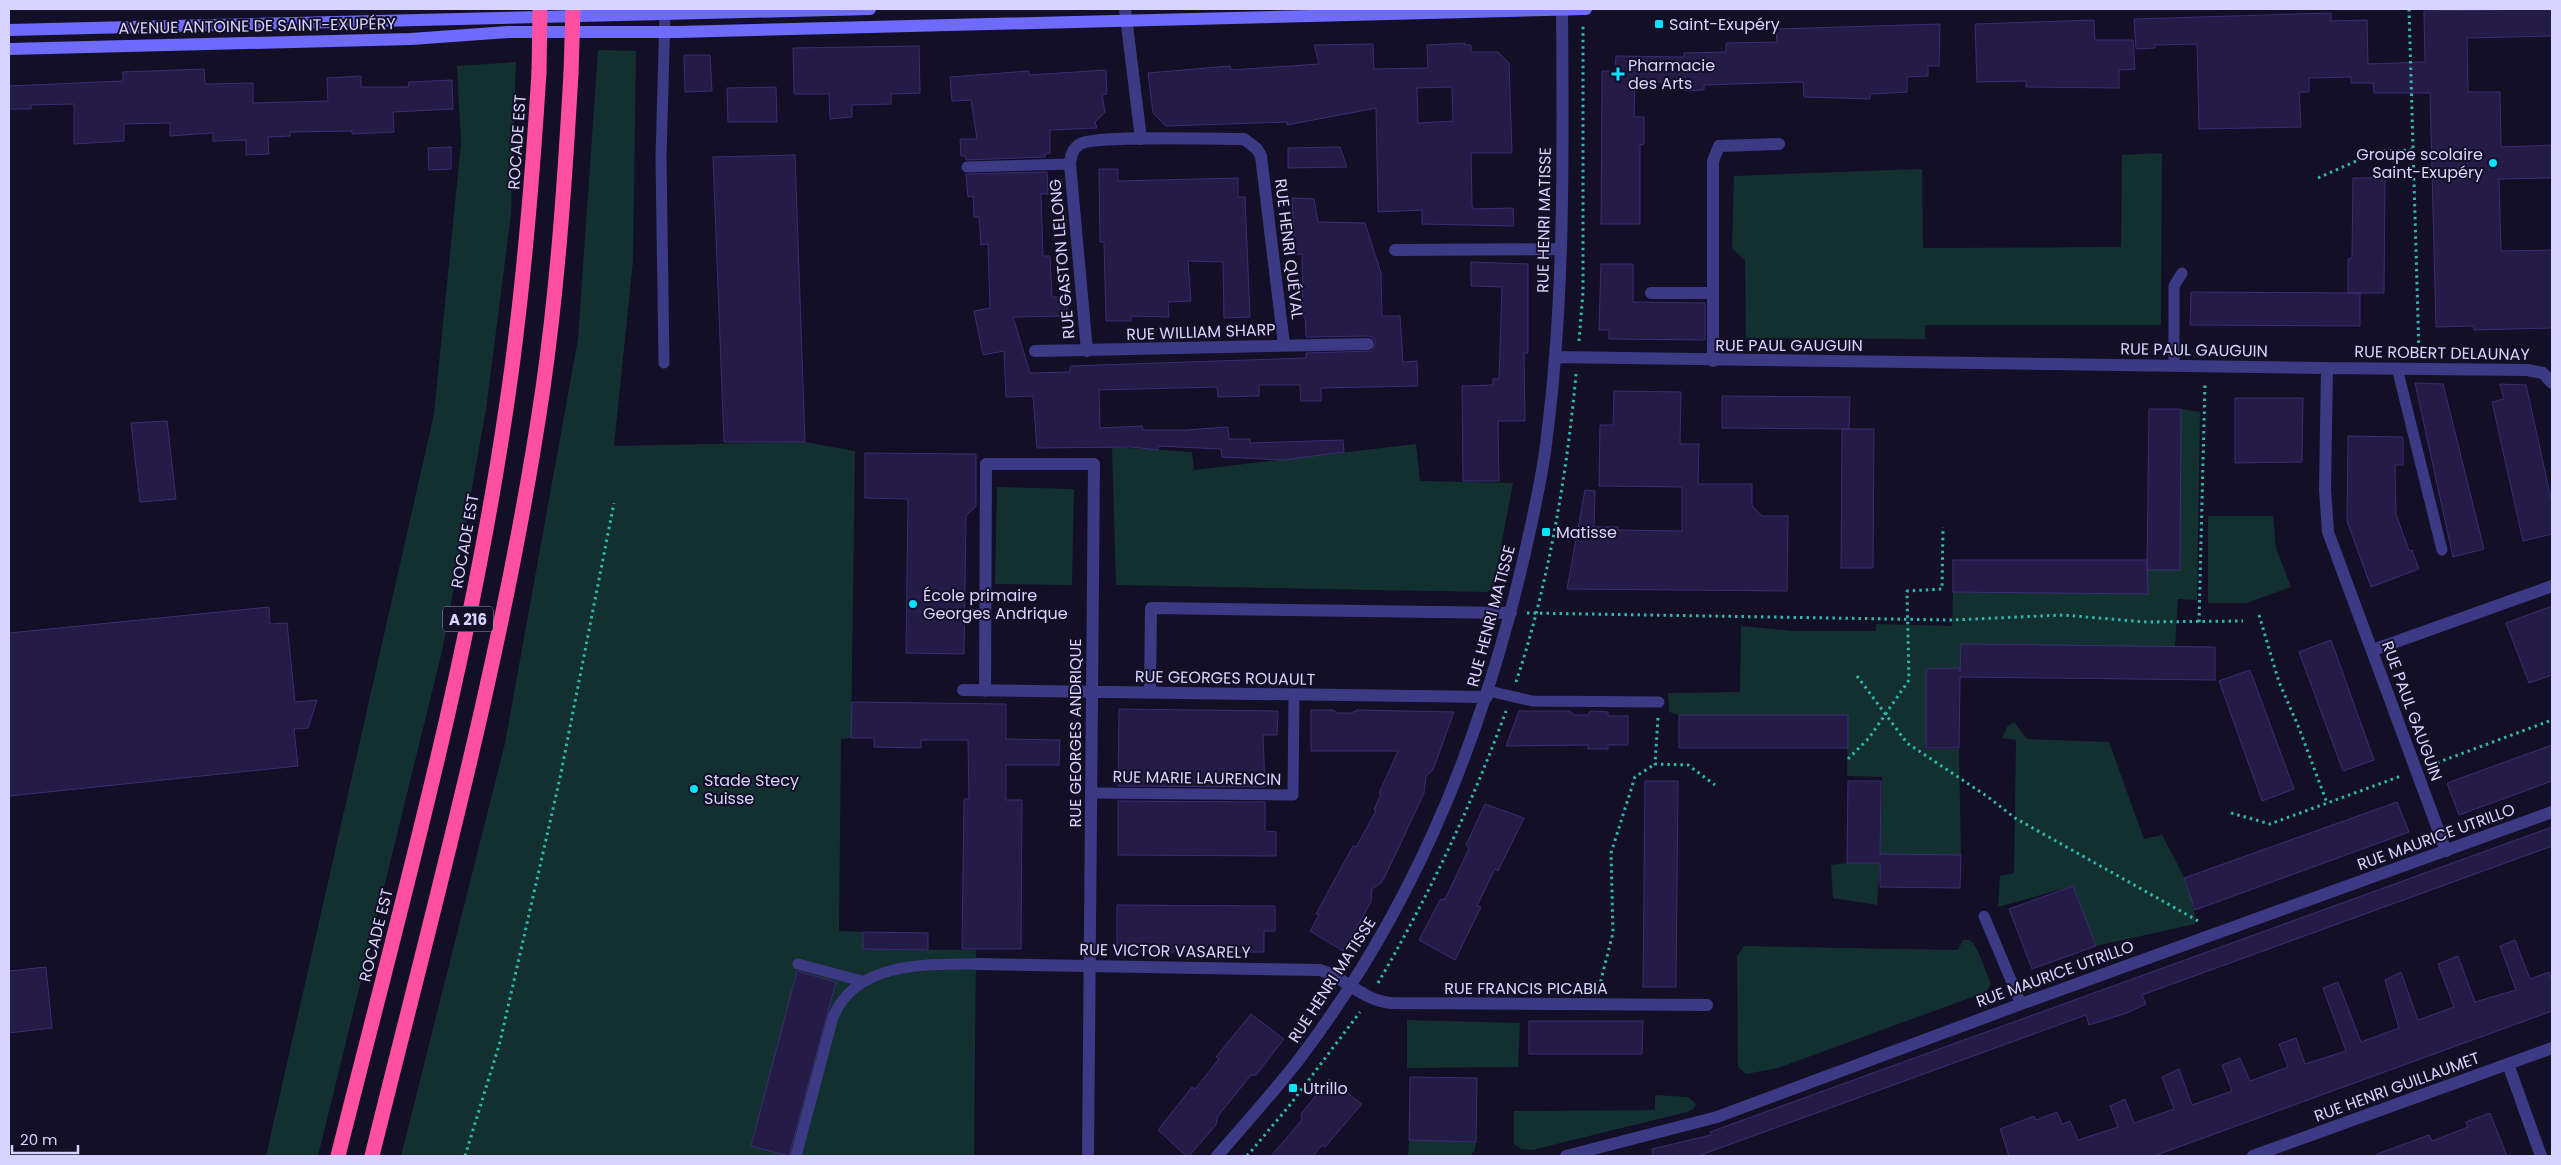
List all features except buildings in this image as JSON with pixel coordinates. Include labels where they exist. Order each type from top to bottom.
[{"type":"highway","name":"ROCADE EST","points":[[338,1156],[420,833],[485,532],[506,411],[519,313],[531,191],[540,9]]},
{"type":"highway","name":"A 216","points":[[372,1156],[463,792],[497,644],[521,518],[542,394],[563,208],[572,73],[573,9]]},
{"type":"main road","name":"AVENUE ANTOINE DE SAINT-EXUPÉRY","points":[[9,30],[870,9]]},
{"type":"main road","name":"AVENUE ANTOINE DE SAINT-EXUPÉRY","points":[[9,48],[411,39],[508,32],[664,31],[1126,15],[1586,9]]},
{"type":"street","name":"RUE HENRI MATISSE","points":[[1217,1156],[1299,1060],[1350,986],[1390,920],[1413,876],[1459,773],[1488,694],[1511,612],[1541,476],[1556,357],[1561,249],[1562,9]]},
{"type":"street","points":[[1070,164],[1074,149],[1082,143],[1141,139],[1126,15]]},
{"type":"street","name":"RUE HENRI QUÉVAL","points":[[1141,139],[1244,139],[1258,148],[1261,156],[1284,345]]},
{"type":"street","points":[[1713,361],[1713,160],[1720,146],[1779,144]]},
{"type":"street","name":"RUE GASTON LELONG","points":[[1070,164],[1088,352]]},
{"type":"street","points":[[1395,250],[1561,249]]},
{"type":"street","points":[[1651,293],[1713,293]]},
{"type":"street","name":"RUE WILLIAM SHARP","points":[[1035,351],[1088,352],[1368,344]]},
{"type":"street","name":"RUE PAUL GAUGUIN","points":[[1556,357],[1713,361],[2327,368],[2327,524],[2332,543],[2446,851]]},
{"type":"street","name":"RUE ROBERT DELAUNAY","points":[[2327,368],[2527,370],[2543,373],[2552,383]]},
{"type":"street","name":"RUE GEORGES ANDRIQUE","points":[[985,691],[986,464],[1094,464],[1088,1156]]},
{"type":"street","points":[[2373,650],[2552,586]]},
{"type":"street","points":[[1150,693],[1151,608],[1511,612]]},
{"type":"street","name":"RUE GEORGES ROUAULT","points":[[963,690],[1294,695],[1488,694]]},
{"type":"street","name":"RUE MAURICE UTRILLO","points":[[1566,1156],[1717,1117],[2021,1004],[2552,812]]},
{"type":"street","name":"RUE VICTOR VASARELY","points":[[976,964],[1310,969],[1329,972],[1350,986]]},
{"type":"street","name":"RUE FRANCIS PICABIA","points":[[1350,986],[1369,998],[1384,1003],[1706,1005]]},
{"type":"street","name":"RUE HENRI GUILLAUMET","points":[[2262,1155],[2552,1048]]},
{"type":"street","points":[[2508,1064],[2541,1156]]},
{"type":"lane","points":[[664,363],[661,158],[665,14]]},
{"type":"lane","points":[[967,167],[1070,164]]},
{"type":"lane","points":[[2174,366],[2174,286],[2182,273]]},
{"type":"lane","points":[[2397,368],[2442,550]]},
{"type":"lane","points":[[1488,694],[1532,701],[1658,702]]},
{"type":"lane","name":"RUE MARIE LAURENCIN","points":[[1091,793],[1293,795],[1294,695]]},
{"type":"lane","points":[[1984,916],[2021,1004]]},
{"type":"lane","points":[[798,964],[862,981]]},
{"type":"lane","points":[[796,1156],[833,1017],[844,996],[862,981],[904,968],[933,964],[976,964]]},
{"type":"path","points":[[2409,9],[2420,368]]},
{"type":"path","points":[[2318,178],[2379,151],[2413,150]]},
{"type":"path","points":[[2199,622],[2205,367]]},
{"type":"path","points":[[465,1156],[500,1042],[560,778],[614,503]]},
{"type":"path","points":[[1848,759],[1869,738],[1909,680],[1907,591],[1942,589],[1943,527]]},
{"type":"path","points":[[1511,612],[1908,620],[2085,615],[2126,621],[2243,621]]},
{"type":"path","points":[[2259,615],[2279,682],[2299,728],[2327,803]]},
{"type":"path","points":[[1858,676],[1907,743],[1988,797],[2014,818],[2195,917],[2214,935]]},
{"type":"path","points":[[1655,764],[1658,702]]},
{"type":"path","points":[[2231,813],[2270,824],[2552,720]]},
{"type":"path","points":[[1595,1004],[1612,933],[1611,853],[1635,777],[1655,764],[1688,765],[1715,785]]},
{"type":"green space","name":"Stade Stecy Suisse","points":[[598,50],[636,51],[633,261],[614,446],[805,442],[855,451],[851,738],[841,739],[839,931],[863,932],[863,949],[976,950],[974,1156],[401,1156],[505,743],[578,339]]},
{"type":"green space","points":[[516,62],[511,214],[486,410],[443,647],[318,1156],[266,1156],[434,414],[461,143],[457,66]]},
{"type":"green space","points":[[2162,153],[2161,325],[1925,325],[1925,339],[1746,338],[1745,260],[1732,249],[1734,176],[1922,169],[1923,248],[2121,247],[2122,155]]},
{"type":"green space","points":[[2181,409],[2200,412],[2197,600],[2178,599],[2175,647],[1961,644],[1960,668],[1926,669],[1926,749],[1959,749],[1961,855],[1880,854],[1882,777],[1847,776],[1848,715],[1679,715],[1669,712],[1668,693],[1740,692],[1741,626],[1794,631],[1876,631],[1876,624],[1952,626],[1953,592],[2147,594],[2147,570],[2180,570]]},
{"type":"green space","points":[[1416,444],[1420,481],[1513,483],[1493,589],[1487,592],[1116,585],[1112,447],[1192,452],[1194,470]]},
{"type":"green space","points":[[997,487],[1074,489],[1072,585],[995,584]]},
{"type":"green space","points":[[2208,516],[2273,516],[2276,548],[2291,587],[2247,603],[2208,603]]},
{"type":"green space","points":[[2014,722],[2027,739],[2109,742],[2144,839],[2162,835],[2179,867],[2189,889],[2195,924],[2096,946],[2073,886],[1998,907],[2000,876],[2014,873],[2016,740],[2002,738],[2007,727]]},
{"type":"green space","points":[[1880,863],[1877,905],[1833,898],[1831,865]]},
{"type":"green space","points":[[1963,940],[1970,940],[1979,954],[1991,984],[1986,992],[1778,1068],[1746,1074],[1738,1067],[1737,956],[1744,946],[1958,950]]},
{"type":"green space","points":[[1407,1020],[1520,1023],[1518,1067],[1407,1068]]},
{"type":"green space","points":[[1655,1095],[1688,1097],[1696,1104],[1693,1109],[1687,1112],[1532,1150],[1521,1149],[1514,1144],[1514,1111],[1655,1110]]},
{"type":"green space","points":[[1409,1140],[1476,1142],[1475,1150],[1470,1156],[1408,1156]]},
{"type":"place","name":"Saint-Exupéry","points":[[1659,24]]},
{"type":"place","name":"Pharmacie des Arts","points":[[1618,74]]},
{"type":"place","name":"Groupe scolaire Saint-Exupéry","points":[[2493,163]]},
{"type":"place","name":"Matisse","points":[[1546,532]]},
{"type":"place","name":"École primaire Georges Andrique","points":[[913,604]]},
{"type":"place","name":"Stade Stecy Suisse","points":[[694,789]]},
{"type":"place","name":"Utrillo","points":[[1293,1088]]}]
